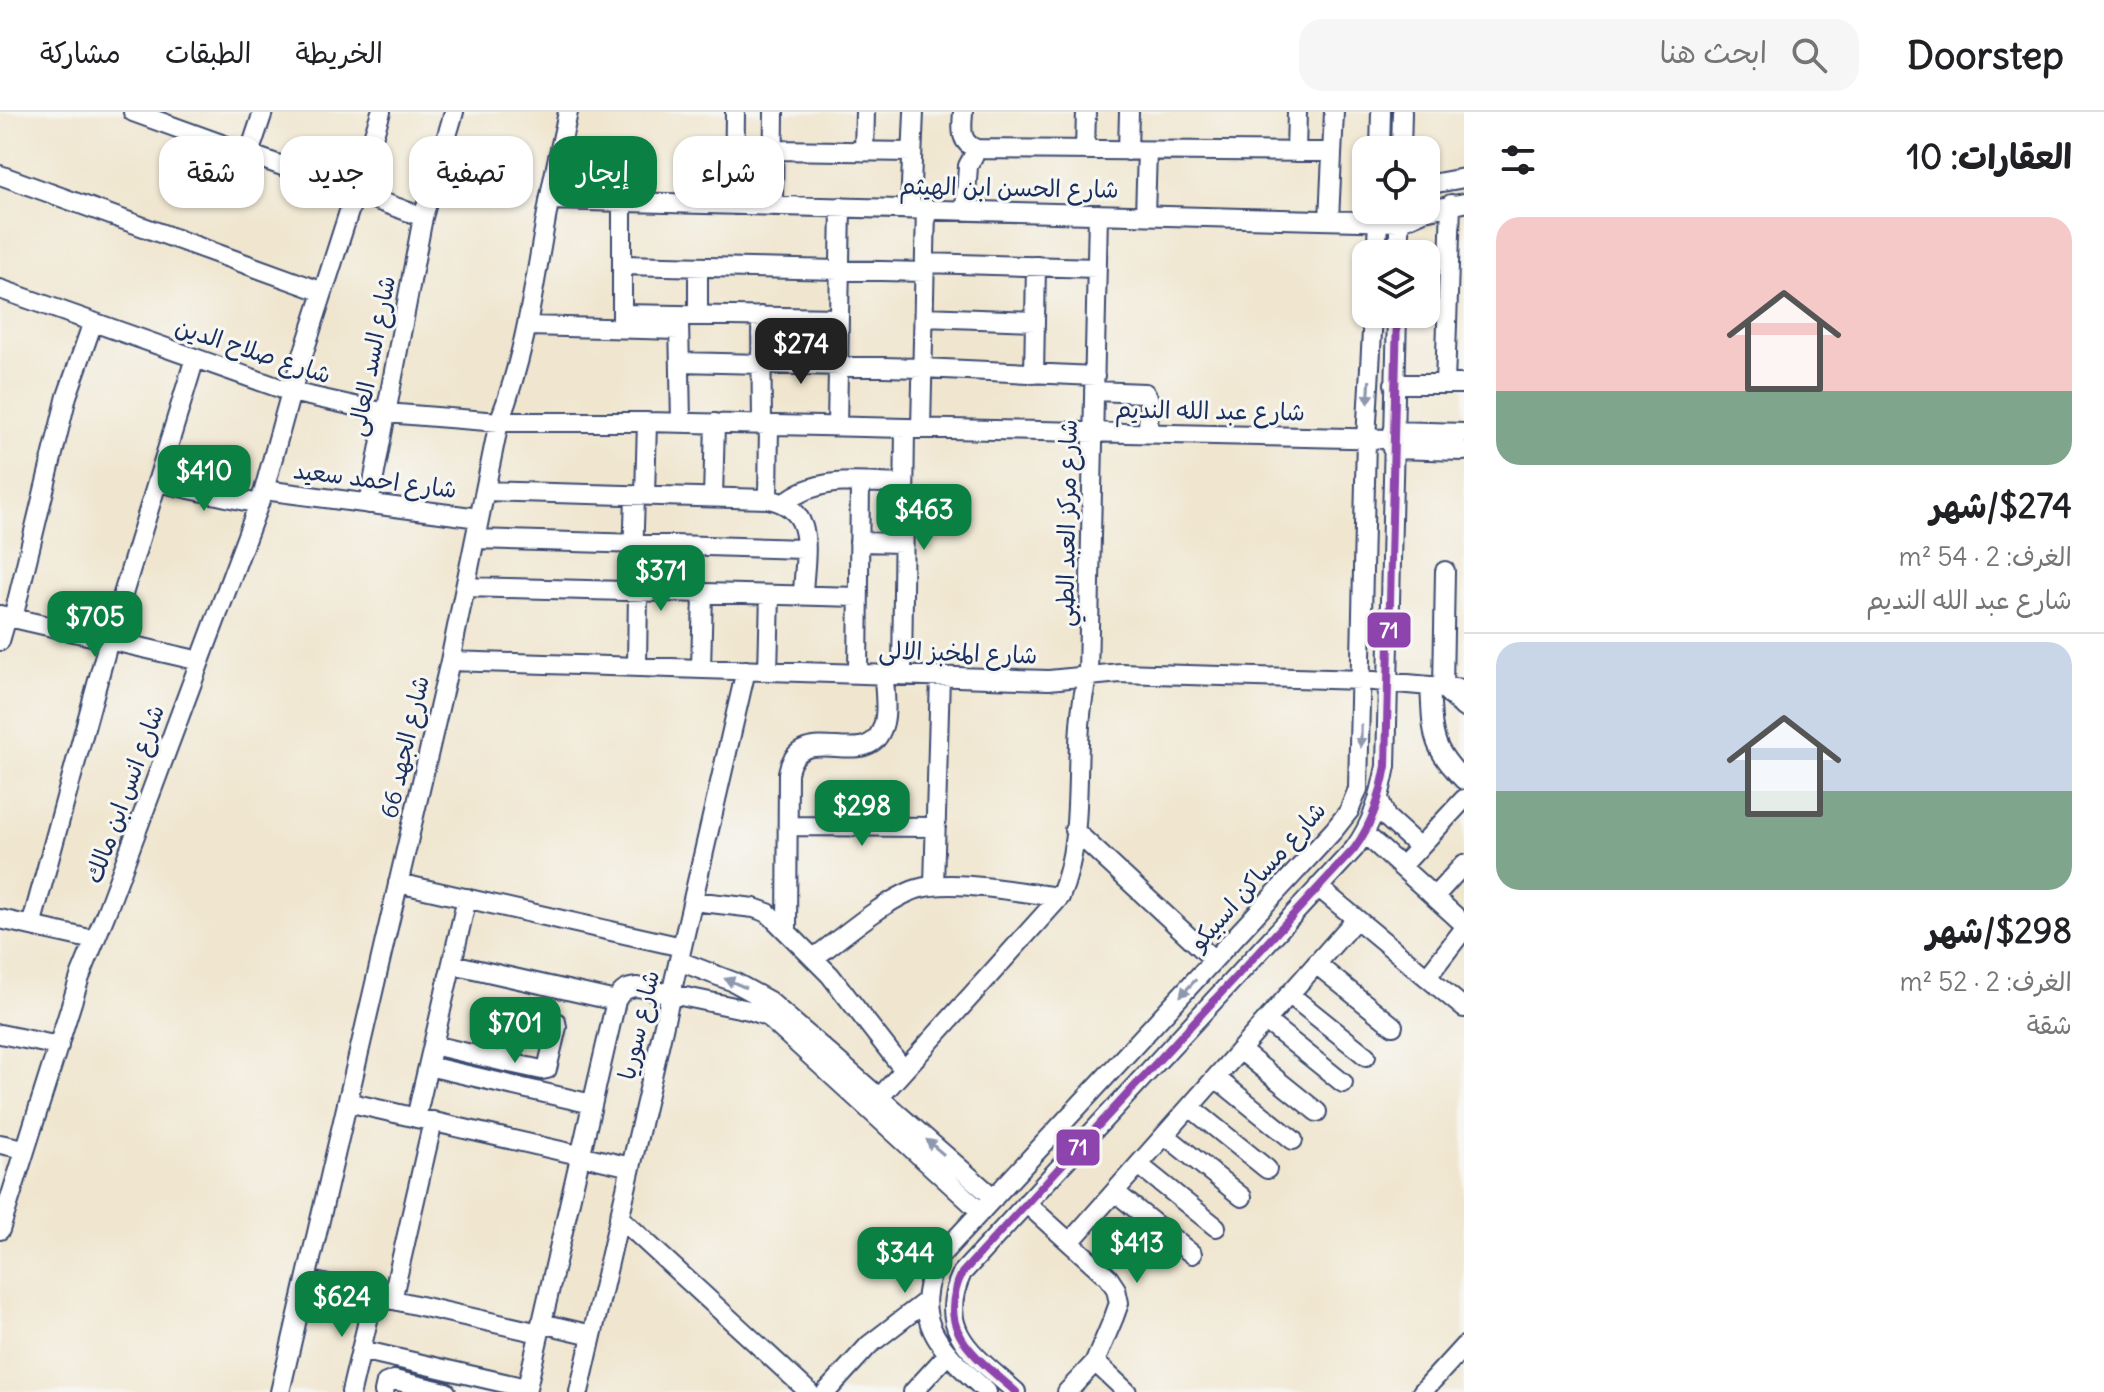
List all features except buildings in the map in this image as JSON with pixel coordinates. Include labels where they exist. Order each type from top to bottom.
[{"type":"street","points":[[255,136],[263,112]]},
{"type":"street","name":"شارع انس ابن مالك","points":[[373,136],[381,112]]},
{"type":"street","name":"شارع السد العالى","points":[[369,504],[423,217],[454,112]]},
{"type":"street","name":"شارع الجهد 66","points":[[563,136],[568,112]]},
{"type":"street","points":[[735,112],[735,136]]},
{"type":"street","points":[[773,136],[774,112]]},
{"type":"street","points":[[864,152],[865,112]]},
{"type":"street","points":[[787,932],[791,760],[799,751],[811,747],[871,744],[881,734],[893,675],[904,484],[922,368],[924,317],[925,267],[912,152],[914,112]]},
{"type":"street","points":[[963,112],[964,140],[977,149],[1332,152]]},
{"type":"street","points":[[1085,150],[1086,112]]},
{"type":"street","points":[[1129,112],[1138,151],[1145,215]]},
{"type":"street","points":[[1296,152],[1297,112]]},
{"type":"street","points":[[1329,220],[1334,112]]},
{"type":"street","points":[[1380,136],[1381,112]]},
{"type":"street","points":[[1401,136],[1402,112]]},
{"type":"street","points":[[143,114],[201,136]]},
{"type":"street","points":[[965,210],[968,166],[977,149]]},
{"type":"street","points":[[784,150],[912,152]]},
{"type":"street","points":[[0,175],[323,292]]},
{"type":"street","points":[[1440,182],[1464,178]]},
{"type":"street","name":"شارع الجهد 66","points":[[280,1392],[450,661],[499,422],[516,375],[528,326],[549,200]]},
{"type":"street","points":[[1394,384],[1454,384],[1457,204]]},
{"type":"street","points":[[393,206],[423,217]]},
{"type":"street","name":"شارع الحسن ابن الهيثم","points":[[784,206],[1352,218]]},
{"type":"street","points":[[837,426],[841,207]]},
{"type":"street","name":"شارع انس ابن مالك","points":[[0,1230],[94,940],[262,497],[291,392],[349,208]]},
{"type":"street","points":[[622,208],[622,321]]},
{"type":"street","name":"شارع مركز العبد الطبي","points":[[879,1098],[1060,897],[1069,876],[1074,853],[1079,725],[1088,674],[1098,214]]},
{"type":"street","points":[[622,265],[840,270],[1036,266],[1097,268]]},
{"type":"street","points":[[1034,374],[1036,266]]},
{"type":"street","points":[[681,422],[680,362],[685,320],[698,267]]},
{"type":"street","name":"شارع صلاح الدين","points":[[0,289],[291,392],[386,413],[499,422]]},
{"type":"street","points":[[528,326],[761,316],[838,318]]},
{"type":"street","points":[[761,316],[765,424],[777,500]]},
{"type":"street","points":[[924,317],[1035,321]]},
{"type":"street","points":[[0,641],[67,396],[93,322]]},
{"type":"street","name":"شارع مساكن اسبيكو","points":[[925,1302],[928,1278],[939,1257],[1349,811],[1358,789],[1360,765],[1366,439],[1372,328]]},
{"type":"street","points":[[1016,1392],[968,1348],[956,1332],[951,1312],[953,1291],[962,1273],[1365,834],[1380,801],[1386,766],[1396,328]]},
{"type":"street","points":[[31,926],[109,640],[195,358]]},
{"type":"street","points":[[680,362],[1034,374],[1145,393],[1149,400],[1148,433]]},
{"type":"street","points":[[1393,435],[1464,421]]},
{"type":"street","name":"شارع عبد الله النديم","points":[[499,422],[681,422],[1366,439],[1393,435]]},
{"type":"street","points":[[637,666],[633,544],[647,422]]},
{"type":"street","points":[[713,497],[715,423]]},
{"type":"street","points":[[1393,435],[1464,433]]},
{"type":"street","points":[[1393,435],[1464,451]]},
{"type":"street","name":"شارع احمد سعيد","points":[[157,482],[262,497],[369,504],[479,518]]},
{"type":"street","points":[[858,673],[860,483]]},
{"type":"street","points":[[485,491],[777,500],[812,486],[904,484]]},
{"type":"street","points":[[777,500],[799,513],[805,530],[803,595]]},
{"type":"street","points":[[475,539],[804,549]]},
{"type":"street","points":[[859,542],[903,543]]},
{"type":"street","points":[[1445,571],[1435,742],[1446,762],[1464,780]]},
{"type":"street","points":[[465,587],[858,597]]},
{"type":"street","points":[[701,668],[703,593]]},
{"type":"street","points":[[768,671],[770,595]]},
{"type":"street","points":[[7,617],[200,661]]},
{"type":"street","name":"شارع المخبز الالى","points":[[450,661],[1049,680],[1112,673],[1362,680],[1464,689]]},
{"type":"street","name":"شارع سوريا","points":[[579,1392],[746,670]]},
{"type":"street","points":[[934,885],[940,676]]},
{"type":"street","points":[[1437,687],[1464,708]]},
{"type":"street","points":[[1401,867],[1464,799]]},
{"type":"street","points":[[1380,801],[1386,817],[1419,847]]},
{"type":"street","points":[[788,826],[936,827]]},
{"type":"street","points":[[1074,830],[1214,960]]},
{"type":"street","points":[[1365,834],[1464,927],[1427,977]]},
{"type":"street","points":[[1434,897],[1464,864]]},
{"type":"street","points":[[1449,880],[1464,894]]},
{"type":"street","points":[[398,883],[680,954],[743,986],[769,1001],[994,1198]]},
{"type":"street","points":[[814,958],[900,897],[934,885],[1060,897]]},
{"type":"street","points":[[1318,887],[1464,1008]]},
{"type":"street","points":[[351,1392],[361,1350],[383,1298],[425,1119],[428,1066],[467,898]]},
{"type":"street","points":[[693,901],[762,910],[830,975],[904,1070]]},
{"type":"street","points":[[0,919],[94,940]]},
{"type":"street","points":[[1070,1242],[1356,919]]},
{"type":"street","points":[[452,964],[616,1001]]},
{"type":"street","points":[[1316,964],[1393,1026]]},
{"type":"street","points":[[361,1350],[526,1390],[616,1001],[620,993],[628,988],[637,987],[767,1016],[981,1212]]},
{"type":"street","points":[[1289,994],[1366,1056]]},
{"type":"street","points":[[1266,1021],[1343,1083]]},
{"type":"street","points":[[0,1034],[59,1046]]},
{"type":"street","points":[[433,1045],[505,1062]]},
{"type":"street","points":[[1240,1050],[1317,1112]]},
{"type":"street","points":[[428,1066],[592,1104]]},
{"type":"street","points":[[1216,1078],[1293,1140]]},
{"type":"street","points":[[347,1102],[631,1167]]},
{"type":"street","points":[[1190,1107],[1267,1169]]},
{"type":"street","points":[[1165,1135],[1242,1197]]},
{"type":"street","points":[[0,1144],[25,1149]]},
{"type":"street","points":[[1139,1165],[1216,1227]]},
{"type":"street","points":[[1115,1192],[1192,1254]]},
{"type":"street","points":[[1026,1203],[1108,1277],[1116,1289],[1119,1303],[1095,1362],[1067,1392]]},
{"type":"street","points":[[619,1217],[809,1392]]},
{"type":"street","points":[[306,1280],[383,1298],[592,1335]]},
{"type":"street","points":[[826,1392],[869,1345],[925,1302],[931,1330],[947,1355],[987,1392]]},
{"type":"street","points":[[1422,1392],[1464,1346]]},
{"type":"street","points":[[915,1391],[947,1355]]},
{"type":"street","points":[[1095,1362],[1127,1392]]},
{"type":"street","points":[[384,1392],[386,1383],[394,1380],[446,1392]]},
{"type":"transit line","name":"71","points":[[1016,1392],[974,1354],[956,1327],[953,1311],[962,1273],[1354,849],[1375,809],[1386,766],[1397,328]]}]
